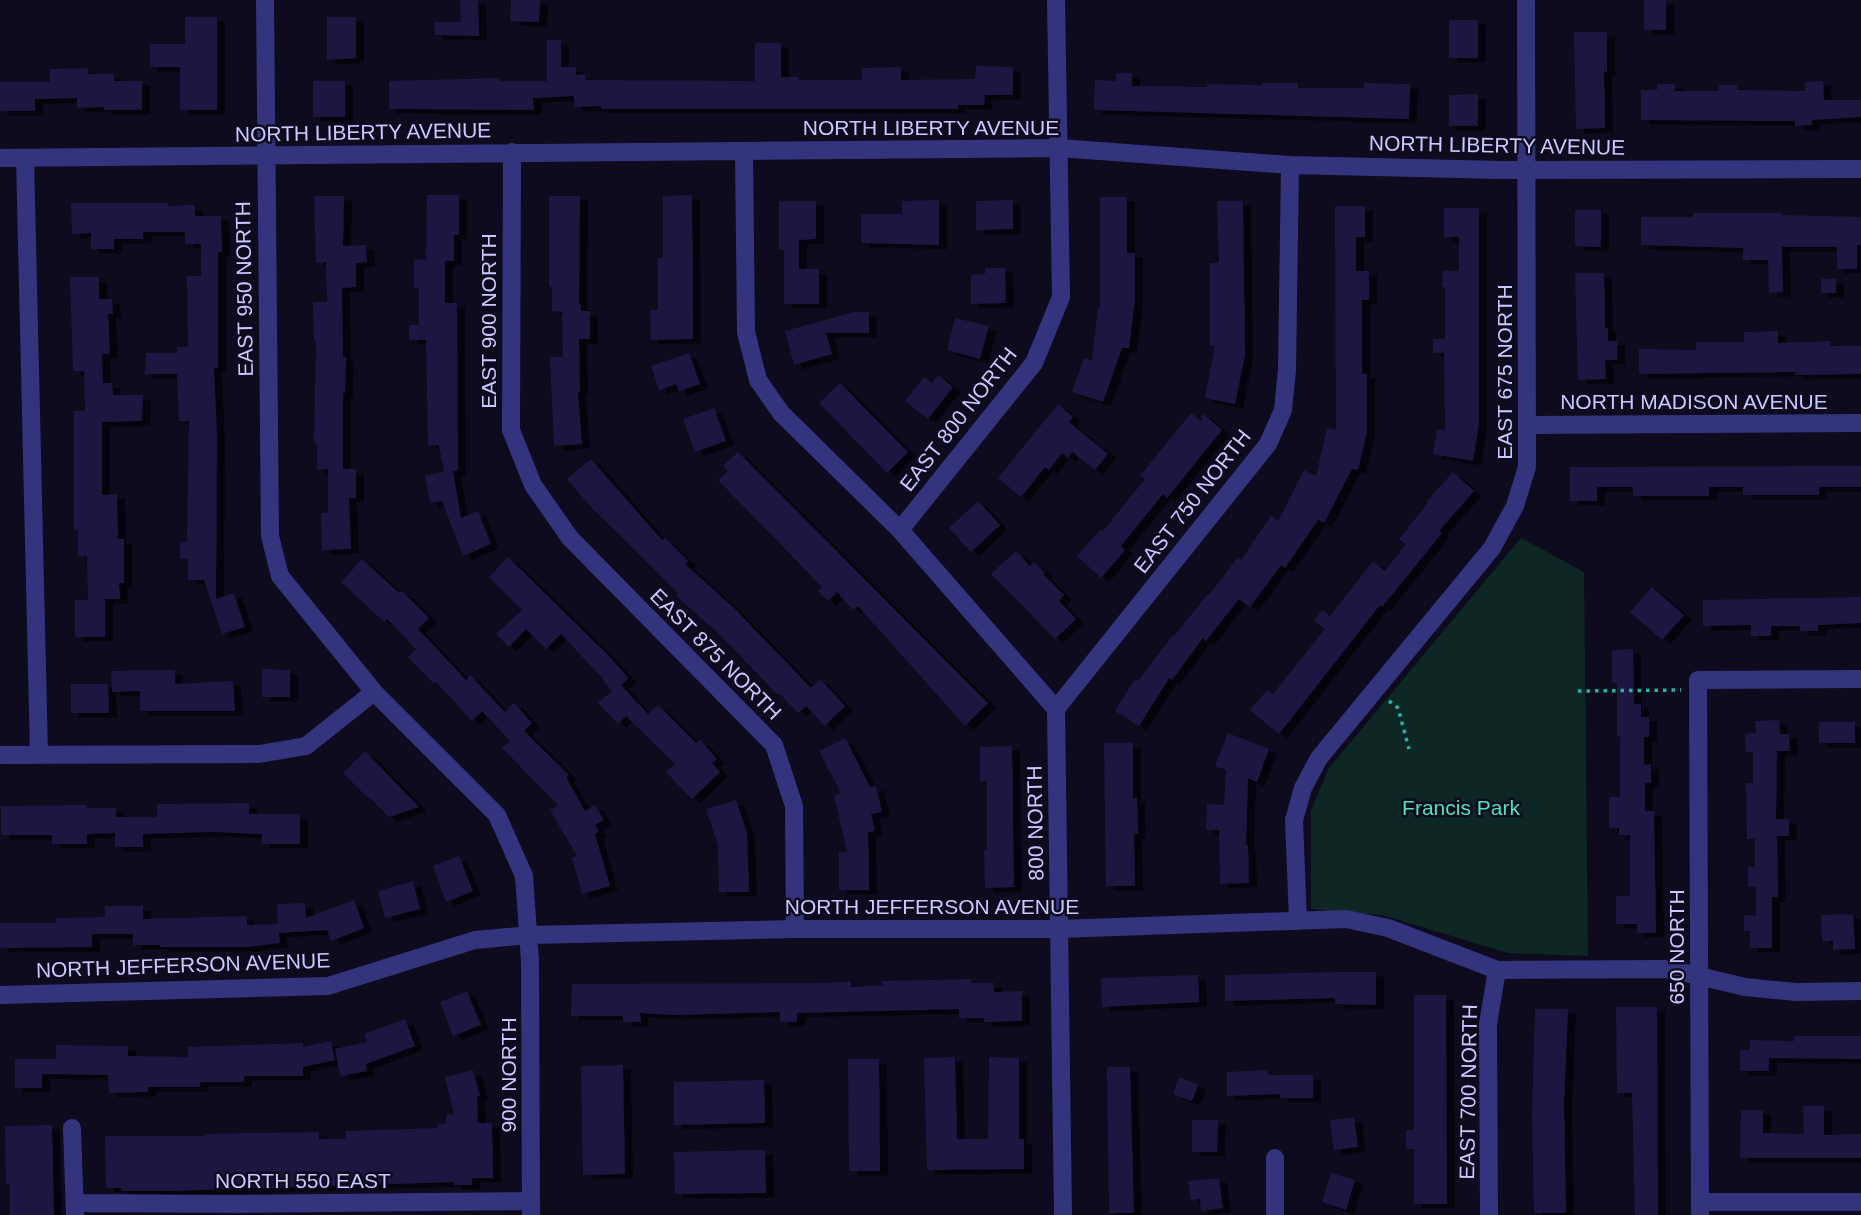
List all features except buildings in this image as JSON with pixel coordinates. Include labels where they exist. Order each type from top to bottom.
[{"type":"street","name":"EAST 950 NORTH","points":[[265,0],[270,536],[280,576]]},
{"type":"street","name":"EAST 800 NORTH","points":[[900,530],[1034,363],[1062,298],[1056,0]]},
{"type":"street","name":"EAST 675 NORTH","points":[[1298,921],[1294,820],[1303,788],[1319,758],[1492,548],[1515,506],[1527,467],[1526,0]]},
{"type":"street","name":"NORTH LIBERTY AVENUE","points":[[0,158],[1059,148],[1290,164],[1527,169],[1861,169]]},
{"type":"street","name":"EAST 900 NORTH","points":[[512,152],[511,430],[533,485]]},
{"type":"street","points":[[744,152],[746,332],[758,380],[781,414],[900,530],[1056,709]]},
{"type":"street","points":[[25,158],[39,754]]},
{"type":"street","name":"EAST 750 NORTH","points":[[1056,709],[1268,444],[1283,410],[1287,370],[1290,164]]},
{"type":"street","name":"NORTH MADISON AVENUE","points":[[1527,425],[1861,423]]},
{"type":"street","name":"EAST 875 NORTH","points":[[533,485],[570,538],[774,745],[794,806],[795,929]]},
{"type":"street","name":"900 NORTH","points":[[280,576],[374,692],[497,815],[524,876],[530,935],[531,1208]]},
{"type":"street","points":[[1698,685],[1861,680]]},
{"type":"street","name":"650 NORTH","points":[[1698,685],[1700,1208]]},
{"type":"street","points":[[0,755],[259,754],[306,746],[374,692]]},
{"type":"street","name":"800 NORTH","points":[[1056,709],[1063,1215]]},
{"type":"street","name":"NORTH JEFFERSON AVENUE","points":[[0,995],[328,986],[475,940],[530,935],[795,929],[1059,929],[1346,919],[1388,928],[1497,970],[1669,969],[1745,987],[1796,992],[1861,991]]},
{"type":"street","name":"EAST 700 NORTH","points":[[1489,1215],[1488,1024],[1497,970]]},
{"type":"street","points":[[72,1128],[75,1209]]},
{"type":"street","points":[[1275,1158],[1275,1215]]},
{"type":"street","points":[[1700,1208],[1861,1202]]},
{"type":"street","name":"NORTH 550 EAST","points":[[75,1209],[531,1208]]},
{"type":"path","points":[[1578,691],[1698,685]]},
{"type":"path","points":[[1376,691],[1398,708],[1409,749]]},
{"type":"green space","name":"Francis Park","points":[[1521,538],[1584,572],[1588,956],[1508,953],[1382,915],[1311,909],[1311,810],[1329,768]]}]
